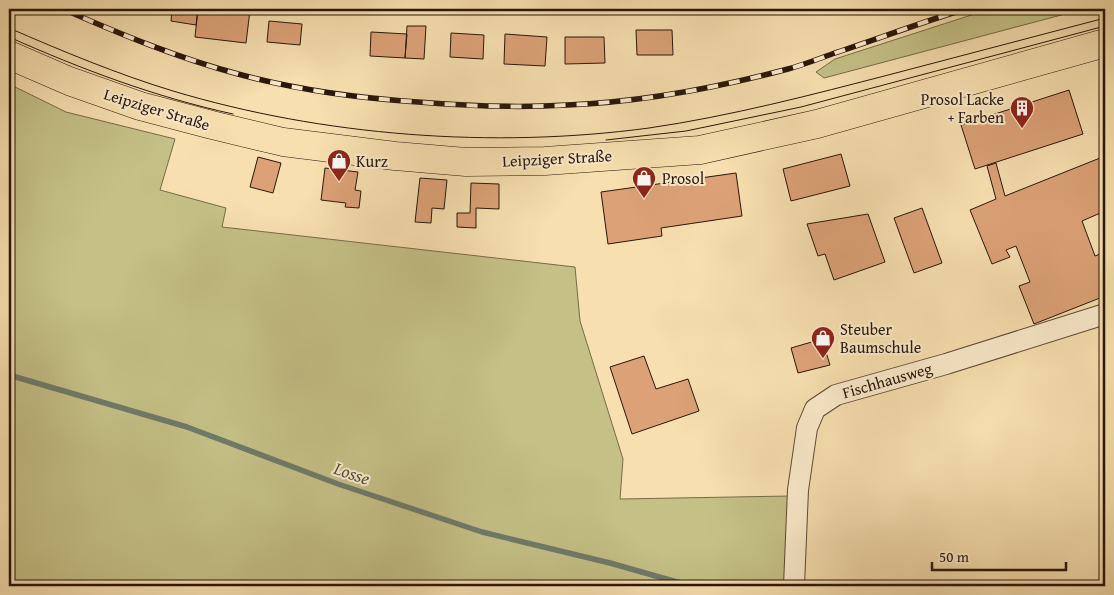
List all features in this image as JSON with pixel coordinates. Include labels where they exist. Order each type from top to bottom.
[{"type":"main road","name":"Leipziger Straße","points":[[9,55],[69,81],[140,106],[212,126],[283,142],[466,162],[545,161],[700,150],[817,124],[1105,43]]},
{"type":"street","name":"Fischhausweg","points":[[794,586],[798,490],[807,428],[815,409],[836,394],[946,364],[1105,314]]},
{"type":"shaded area","points":[[990,9],[1084,9],[824,78],[816,72],[835,59]]},
{"type":"shaded area","points":[[9,84],[66,112],[175,139],[160,190],[226,208],[222,227],[575,267],[580,321],[623,459],[620,499],[790,496],[786,586],[9,586]]},
{"type":"building","points":[[172,9],[198,9],[196,25],[171,21]]},
{"type":"building","points":[[198,9],[250,10],[246,43],[195,37]]},
{"type":"building","points":[[269,21],[302,24],[300,45],[267,42]]},
{"type":"building","points":[[407,26],[426,26],[424,59],[405,58]]},
{"type":"building","points":[[636,30],[672,30],[673,55],[637,55]]},
{"type":"building","points":[[371,32],[407,34],[405,58],[370,56]]},
{"type":"building","points":[[451,33],[484,35],[483,59],[450,57]]},
{"type":"building","points":[[505,34],[547,37],[545,66],[504,64]]},
{"type":"building","points":[[565,37],[604,37],[605,63],[565,64]]},
{"type":"building","name":"Prosol Lacke + Farben","points":[[1069,90],[1083,134],[975,169],[961,125]]},
{"type":"building","points":[[841,154],[850,186],[791,201],[783,169]]},
{"type":"building","points":[[1105,156],[1105,211],[1082,221],[1095,256],[1105,252],[1105,296],[1034,324],[1019,286],[1030,282],[1016,246],[1006,250],[1010,257],[992,264],[970,210],[996,199],[987,166],[996,163],[1005,196]]},
{"type":"building","points":[[258,157],[281,163],[273,193],[250,187]]},
{"type":"building","points":[[325,168],[358,172],[355,190],[361,191],[359,208],[345,207],[346,203],[321,200]]},
{"type":"building","points":[[736,173],[742,216],[661,228],[662,236],[608,244],[601,192]]},
{"type":"building","points":[[420,178],[447,180],[444,209],[432,208],[431,223],[415,222]]},
{"type":"building","points":[[471,183],[499,184],[499,209],[476,208],[476,228],[457,227],[457,213],[470,213]]},
{"type":"building","points":[[922,208],[942,263],[914,273],[894,218]]},
{"type":"building","points":[[868,214],[885,262],[834,280],[825,254],[818,256],[807,224]]},
{"type":"building","points":[[822,339],[830,365],[798,373],[791,348]]},
{"type":"building","points":[[644,356],[656,389],[688,379],[699,411],[632,434],[610,367]]},
{"type":"waterway","name":"Losse","points":[[9,375],[187,427],[338,484],[482,532],[610,563],[691,586]]},
{"type":"tram line","points":[[9,28],[90,62],[173,91],[289,119],[348,128],[409,134],[469,137],[530,137],[590,134],[649,128],[741,111],[831,90],[1105,18]]},
{"type":"tram line","points":[[606,140],[686,131],[801,107],[1105,26]]},
{"type":"tram line","points":[[9,37],[63,60],[147,91],[233,114]]},
{"type":"railway","points":[[63,9],[193,61],[282,85],[372,98],[455,105],[511,106],[548,106],[623,101],[734,82],[799,66],[965,9]]},
{"type":"place","name":"Prosol Lacke + Farben","points":[[1022,129]]},
{"type":"place","name":"Kurz","points":[[339,182]]},
{"type":"place","name":"Prosol","points":[[644,199]]},
{"type":"place","name":"Steuber Baumschule","points":[[823,359]]}]
